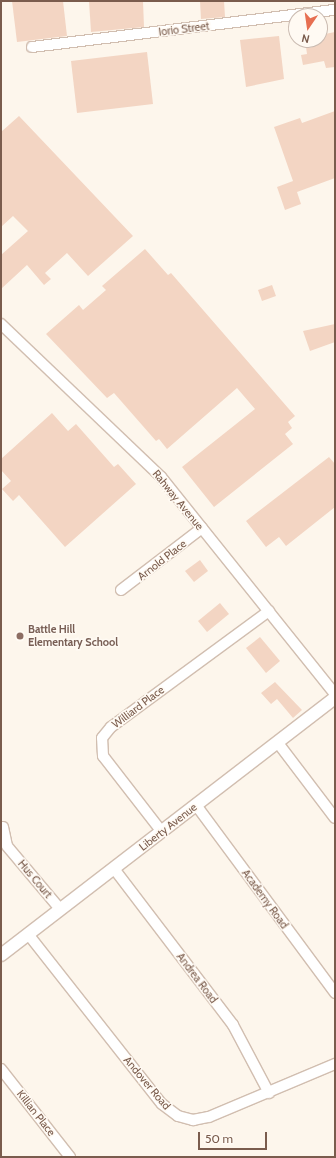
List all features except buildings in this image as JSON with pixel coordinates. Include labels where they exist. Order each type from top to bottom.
[{"type":"street","name":"Iorio Street","points":[[32,47],[335,10]]},
{"type":"street","name":"Rahway Avenue","points":[[1,324],[140,455],[202,528],[335,694]]},
{"type":"street","name":"Arnold Place","points":[[121,590],[202,528]]},
{"type":"street","name":"Williard Place","points":[[162,832],[103,756],[102,738],[111,727],[269,611]]},
{"type":"street","name":"Liberty Avenue","points":[[1,955],[60,909],[115,870],[196,805],[335,698]]},
{"type":"street","points":[[278,743],[335,818]]},
{"type":"street","name":"Academy Road","points":[[196,805],[335,993]]},
{"type":"street","name":"Hus Court","points":[[3,827],[7,846],[60,909]]},
{"type":"street","name":"Andrea Road","points":[[115,870],[233,1025],[269,1093]]},
{"type":"street","name":"Andover Road","points":[[28,934],[167,1109],[185,1119],[201,1119],[269,1093],[335,1064]]},
{"type":"street","name":"Killian Place","points":[[1,1069],[70,1157]]},
{"type":"place","name":"Battle Hill Elementary School","points":[[20,636]]}]
